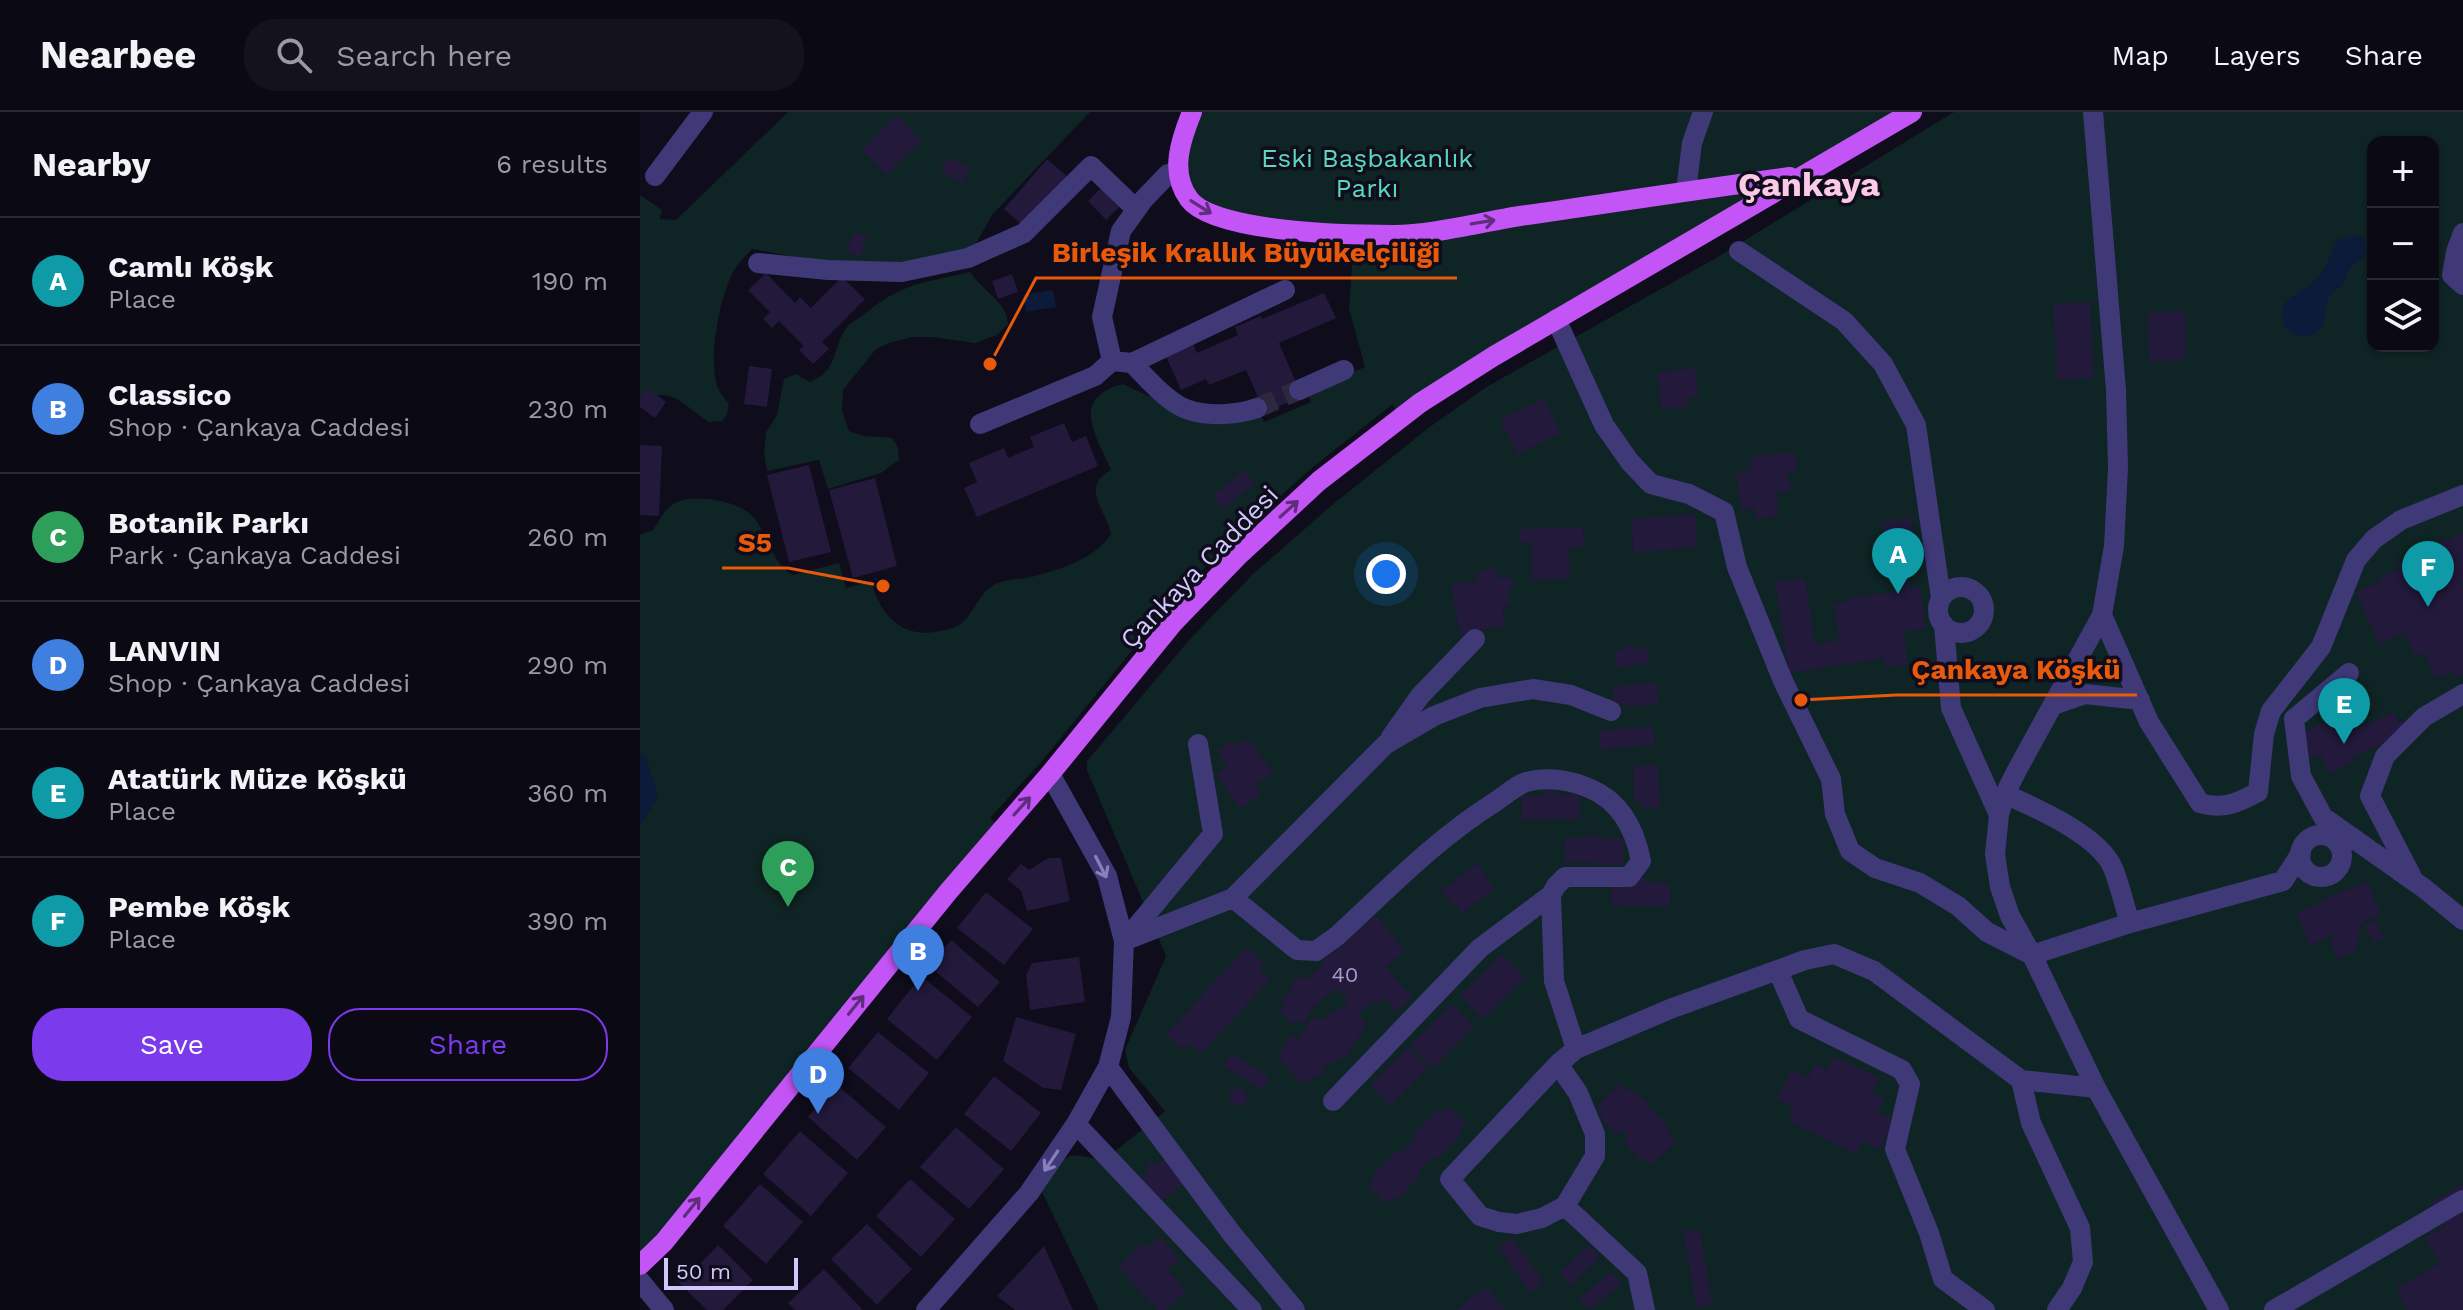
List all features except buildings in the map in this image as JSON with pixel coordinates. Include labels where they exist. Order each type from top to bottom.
[{"type":"main road","points":[[1192,112],[1178,154],[1178,171],[1189,200],[1204,211],[1224,218],[1277,230],[1396,235],[1801,175]]},
{"type":"main road","name":"Çankaya Caddesi","points":[[640,1265],[664,1242],[948,892],[1050,774],[1174,622],[1238,556],[1319,481],[1420,403],[1556,319],[1912,112]]},
{"type":"street","points":[[655,176],[703,112]]},
{"type":"street","points":[[1686,191],[1692,143],[1703,112]]},
{"type":"street","points":[[2093,112],[2116,390],[2118,468],[2114,546],[2102,615],[2002,804],[1995,854],[2000,887],[2010,916],[2096,1088],[2219,1310]]},
{"type":"street","points":[[758,263],[828,270],[902,272],[968,258],[1024,233],[1091,166],[1136,209]]},
{"type":"street","points":[[1178,171],[1168,174],[1136,209],[1121,231],[1102,317],[1122,362],[1186,409],[1217,414],[1257,408]]},
{"type":"street","points":[[2463,233],[2452,275],[2463,285]]},
{"type":"street","points":[[1739,251],[1844,321],[1883,364],[1916,425],[1941,598],[1938,611],[1944,625],[1951,708],[2002,804]]},
{"type":"street","points":[[980,424],[1285,290]]},
{"type":"street","points":[[1556,319],[1604,425],[1630,462],[1651,484],[1689,494],[1724,512],[1737,567],[1783,681],[1831,779],[1835,814],[1850,851],[1875,868],[1920,883],[1958,906],[1987,932],[2032,955],[2130,923],[2283,881],[2323,817]]},
{"type":"street","points":[[1299,390],[1344,370]]},
{"type":"street","points":[[2102,615],[2149,722],[2200,803],[2214,808],[2237,804],[2258,792],[2264,734],[2271,711],[2321,647],[2356,560],[2374,539],[2401,520],[2463,495]]},
{"type":"street","points":[[1941,598],[1954,588],[1966,587],[1980,597],[1984,609],[1981,620],[1968,631],[1956,632],[1944,625]]},
{"type":"street","points":[[1124,941],[1233,898],[1386,744],[1420,696],[1475,639]]},
{"type":"street","points":[[2349,673],[2294,719],[2301,776],[2323,817],[2463,920]]},
{"type":"street","points":[[1386,744],[1434,716],[1468,703],[1533,689],[1571,695],[1611,711]]},
{"type":"street","points":[[2056,704],[2085,694],[2140,700]]},
{"type":"street","points":[[2416,884],[2370,796],[2385,756],[2424,717],[2463,694]]},
{"type":"street","points":[[1124,941],[1213,834],[1198,744]]},
{"type":"street","points":[[926,1310],[1029,1193],[1076,1124],[1108,1067],[1121,1017],[1124,941],[1107,876],[1050,774]]},
{"type":"street","points":[[1233,898],[1297,950],[1316,951],[1337,936],[1453,830],[1524,783],[1552,779],[1574,782],[1595,791],[1615,804],[1637,840],[1641,861],[1629,877],[1565,877],[1551,895],[1480,948],[1333,1101]]},
{"type":"street","points":[[2002,804],[2045,812],[2087,837],[2112,865],[2130,923]]},
{"type":"street","points":[[1551,895],[1554,981],[1576,1049]]},
{"type":"street","points":[[1558,1064],[1578,1093],[1595,1134],[1595,1156],[1565,1206],[1542,1218],[1517,1224],[1480,1216],[1450,1179],[1558,1064],[1576,1049],[1670,1009],[1805,960],[1834,954],[1874,971],[2021,1080],[2096,1088]]},
{"type":"street","points":[[1778,971],[1799,1019],[1902,1070],[1910,1084],[1895,1149],[1929,1233],[1943,1279],[1985,1310]]},
{"type":"street","points":[[1108,1067],[1232,1234],[1295,1310]]},
{"type":"street","points":[[2021,1080],[2031,1123],[2080,1228],[2083,1262],[2072,1288],[2057,1310]]},
{"type":"street","points":[[1076,1124],[1252,1310]]},
{"type":"street","points":[[2274,1310],[2463,1200]]},
{"type":"street","points":[[1565,1206],[1637,1273],[1645,1310]]},
{"type":"street","points":[[1204,1256],[1218,1258],[1225,1255],[1233,1241],[1232,1234]]},
{"type":"street","points":[[640,1281],[664,1310]]},
{"type":"green space","points":[[788,112],[1090,112],[992,215],[977,242],[965,253],[901,265],[828,263],[752,249],[730,280],[717,327],[715,376],[719,390],[729,404],[722,421],[709,422],[669,396],[651,397],[640,403],[640,195],[662,210],[660,219],[676,220]]},
{"type":"green space","name":"Eski Başbakanlık Parkı","points":[[1192,112],[1912,112],[1398,420],[1393,404],[1313,467],[1229,542],[1165,610],[1042,761],[990,818],[1001,829],[640,1265],[640,535],[653,530],[666,510],[677,502],[704,499],[726,502],[750,514],[779,562],[793,575],[839,563],[846,588],[871,581],[886,613],[901,626],[922,633],[947,630],[964,621],[994,585],[1076,562],[1096,550],[1111,534],[1096,492],[1097,484],[1111,470],[1091,419],[1096,398],[1106,390],[1123,384],[1148,396],[1261,416],[1264,422],[1311,402],[1307,392],[1365,367],[1349,309],[1353,250],[1368,251],[1369,234],[1245,224],[1182,186]]},
{"type":"green space","points":[[1954,112],[2463,112],[2463,1310],[1099,1310],[1042,1192],[1065,1158],[1078,1156],[1103,1161],[1165,1111],[1129,1068],[1125,1050],[1166,956],[1087,770],[1087,761],[1190,639],[1253,574],[1332,505],[1431,426],[1488,386],[1716,258]]},
{"type":"green space","points":[[970,272],[1007,316],[1008,324],[997,335],[975,343],[913,337],[889,343],[876,349],[843,390],[842,411],[849,431],[864,436],[892,438],[898,447],[899,460],[881,473],[828,489],[819,460],[767,471],[764,454],[766,432],[777,415],[784,379],[796,374],[810,382],[819,377],[830,365],[847,327],[901,290]]},
{"type":"water","points":[[2357,235],[2365,240],[2365,255],[2350,269],[2342,286],[2329,297],[2321,328],[2303,336],[2291,332],[2281,315],[2286,303],[2315,281],[2339,239]]},
{"type":"water","points":[[1053,290],[1056,307],[1026,312],[1023,295]]},
{"type":"water","points":[[640,753],[646,757],[657,791],[656,801],[640,826]]},
{"type":"tunnel","points":[[1257,408],[1299,390]]},
{"type":"place","name":"Birleşik Krallık Büyükelçiliği","points":[[990,364]]},
{"type":"place","name":"S5","points":[[883,586]]},
{"type":"place","name":"Camlı Köşk","points":[[1898,594]]},
{"type":"place","name":"Pembe Köşk","points":[[2428,607]]},
{"type":"place","name":"Çankaya Köşkü","points":[[1801,700]]},
{"type":"place","name":"Atatürk Müze Köşkü","points":[[2344,744]]},
{"type":"place","name":"Botanik Parkı","points":[[788,907]]},
{"type":"place","name":"Classico","points":[[918,991]]},
{"type":"place","name":"LANVIN","points":[[818,1114]]},
{"type":"district","name":"Çankaya","points":[[1809,184]]}]
